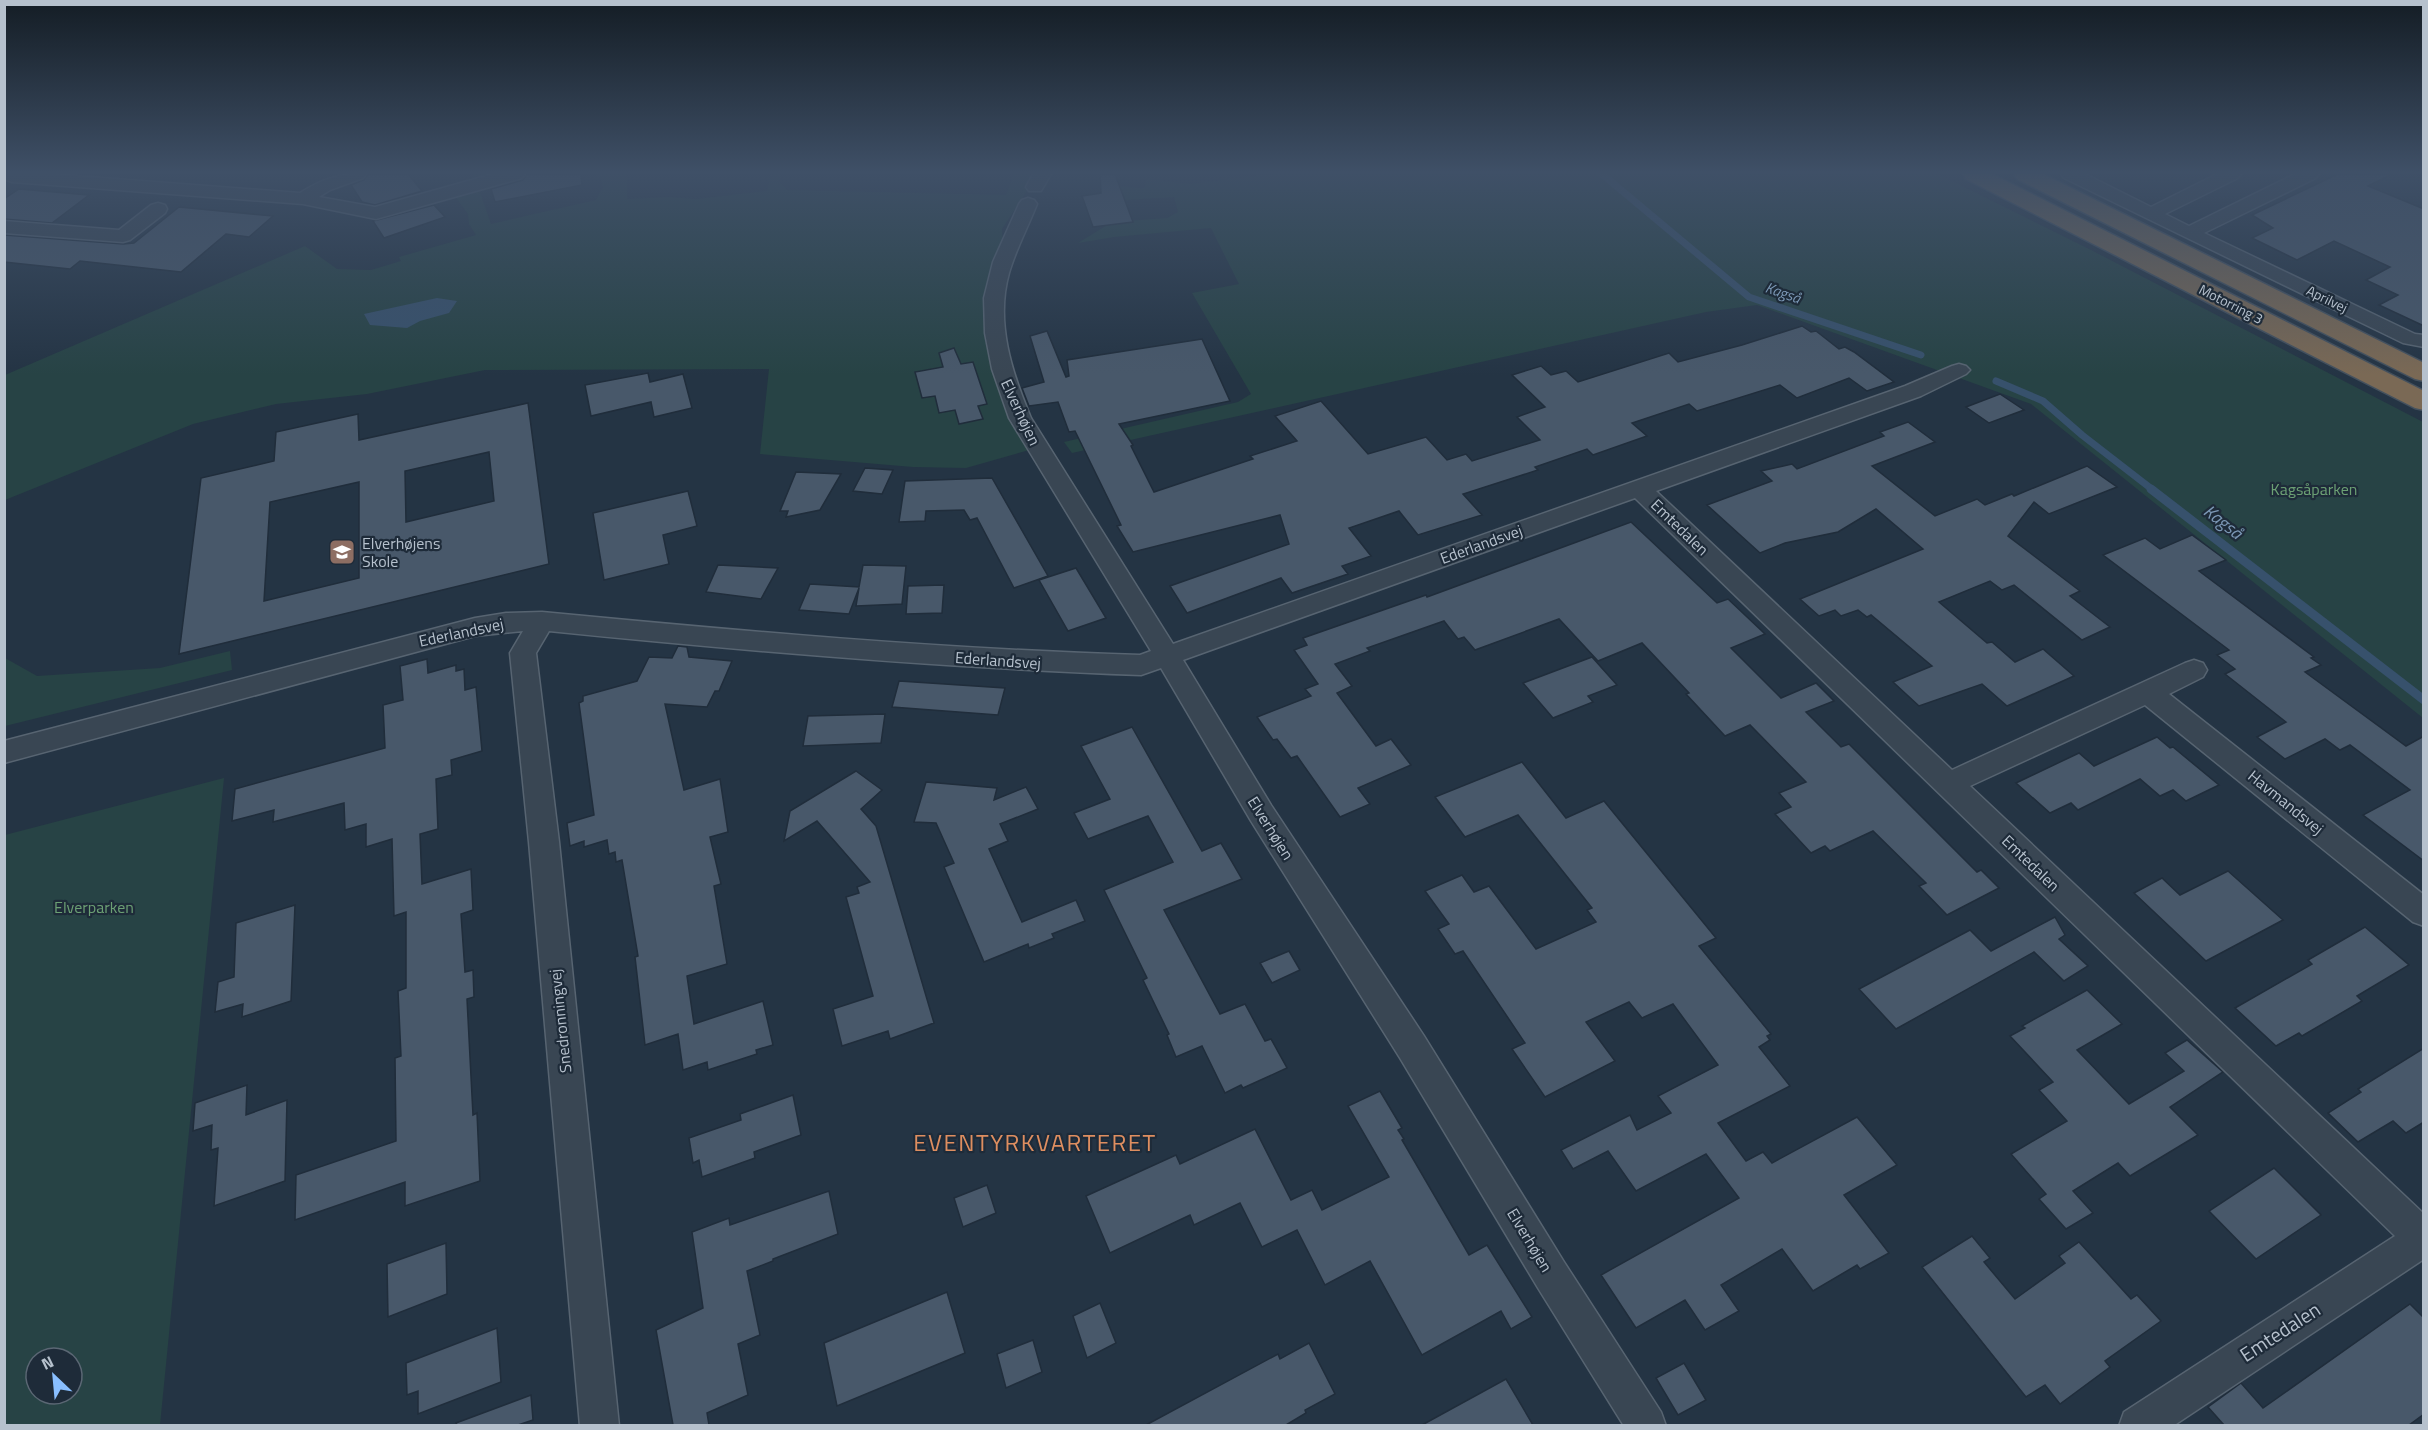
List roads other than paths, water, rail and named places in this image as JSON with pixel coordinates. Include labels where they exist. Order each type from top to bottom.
[{"type":"highway","name":"Motorring 3","points":[[2106,241],[2424,402]]},
{"type":"highway","name":"Motorring 3","points":[[2159,241],[2424,373]]},
{"type":"street","name":"Elverhøjen","points":[[1014,241],[997,282],[995,312],[997,352],[1007,389],[1036,448],[1167,656],[1261,813],[1412,1047],[1551,1275],[1647,1425]]},
{"type":"street","name":"Aprilvej","points":[[2206,241],[2410,339],[2424,340]]},
{"type":"street","name":"Ederlandsvej","points":[[4,752],[475,627],[506,622],[542,621],[814,647],[1035,662],[1141,665],[1913,391],[1959,370]]},
{"type":"street","name":"Emtedalen","points":[[1639,488],[2423,1238],[2138,1425]]},
{"type":"street","name":"Snedronningvej","points":[[542,621],[523,652],[544,842],[600,1425]]},
{"type":"street","points":[[1948,784],[2194,670]]},
{"type":"street","name":"Havmandsvej","points":[[2148,692],[2424,913]]},
{"type":"water","points":[[437,298],[457,301],[449,313],[420,321],[407,328],[370,325],[364,314]]},
{"type":"waterway","name":"Kagså","points":[[1682,241],[1749,297],[1921,355]]},
{"type":"waterway","name":"Kagså","points":[[1996,381],[2043,401],[2082,435],[2153,490]]},
{"type":"waterway","name":"Kagså","points":[[2151,489],[2424,700]]},
{"type":"place","name":"Elverhøjens Skole","points":[[342,552]]},
{"type":"district","name":"EVENTYRKVARTERET","points":[[1035,1143]]},
{"type":"park label","name":"Kagsåparken","points":[[2314,489]]},
{"type":"park label","name":"Elverparken","points":[[94,907]]}]
